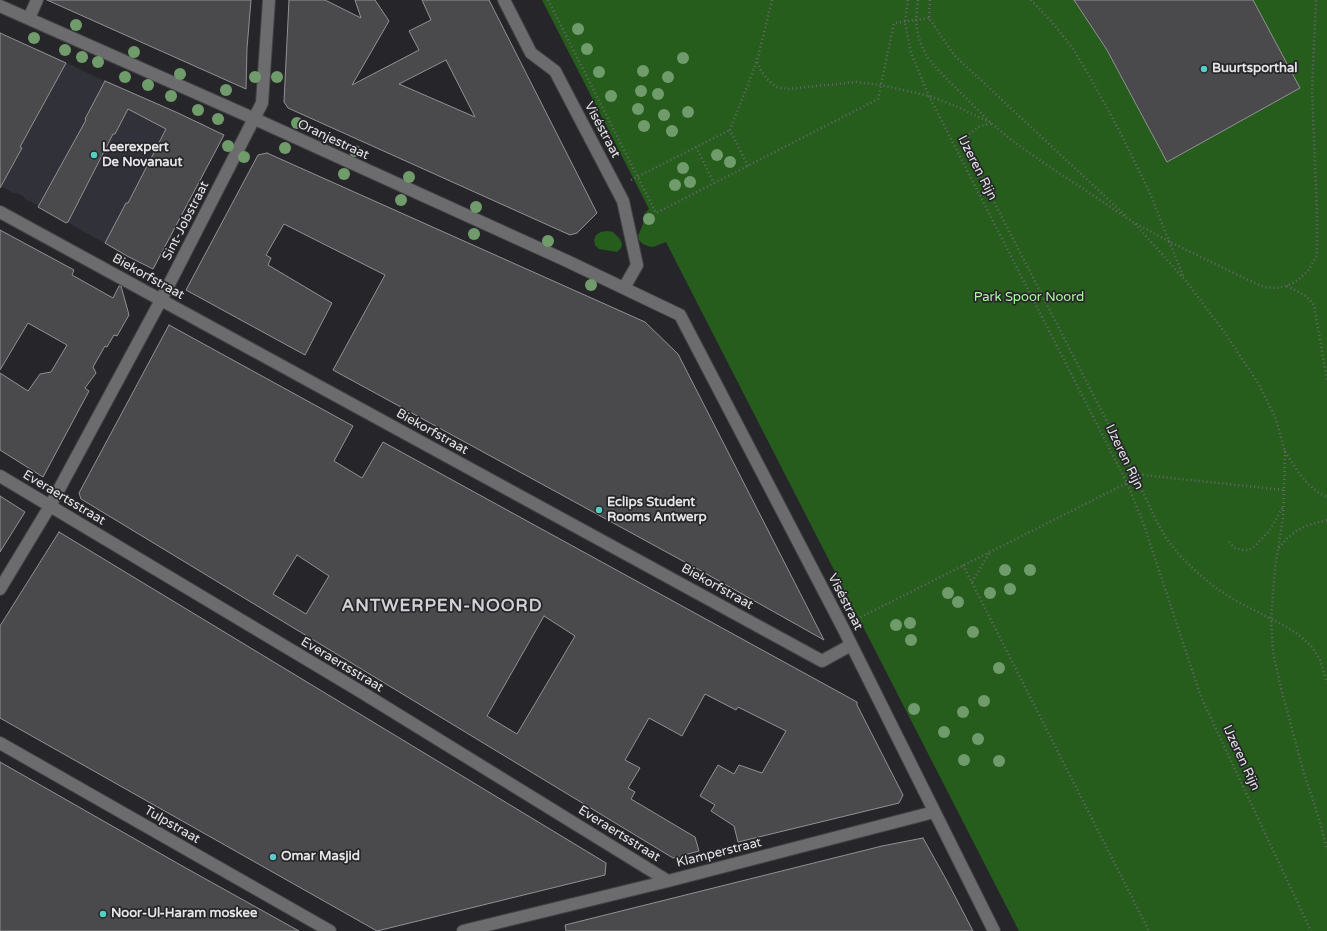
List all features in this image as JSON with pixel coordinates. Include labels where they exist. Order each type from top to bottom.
[{"type":"street","points":[[29,18],[37,0]]},
{"type":"street","name":"Sint-Jobstraat","points":[[0,589],[50,506],[161,300],[255,119],[262,103],[269,0]]},
{"type":"street","name":"Viséstraat","points":[[504,0],[531,53],[555,71],[623,201],[637,265],[624,288]]},
{"type":"street","name":"Oranjestraat","points":[[0,6],[255,119],[653,302]]},
{"type":"street","name":"Biekorfstraat","points":[[0,212],[822,661],[851,645]]},
{"type":"street","name":"Viséstraat","points":[[653,302],[680,315],[842,626],[994,931]]},
{"type":"street","name":"Everaertsstraat","points":[[0,476],[364,694],[668,881]]},
{"type":"street","name":"Tulpstraat","points":[[0,743],[330,931]]},
{"type":"street","name":"Klamperstraat","points":[[464,931],[668,881],[934,812]]},
{"type":"path","points":[[548,0],[656,213],[878,99],[894,23],[929,18]]},
{"type":"path","points":[[638,176],[730,130],[757,61],[772,0]]},
{"type":"path","name":"IJzeren Rijn","points":[[908,0],[905,22],[911,53],[929,96],[1127,483],[1144,524],[1201,697],[1311,931]]},
{"type":"path","points":[[918,0],[916,20],[920,42],[927,57],[991,123],[1038,159],[1133,222],[1170,242],[1264,287],[1277,288],[1287,286],[1298,280],[1308,271],[1317,256],[1317,213],[1312,90],[1316,0]]},
{"type":"path","points":[[930,0],[929,18],[954,55],[1133,222],[1186,281],[1225,333],[1258,383],[1276,419],[1285,452],[1283,507],[1275,568],[1271,619],[1273,652],[1281,688],[1327,850]]},
{"type":"path","points":[[1031,0],[1072,47],[1090,77],[1146,184],[1186,281]]},
{"type":"path","points":[[757,61],[760,69],[767,79],[776,87],[788,89],[856,82],[880,85],[929,96],[956,106],[991,123]]},
{"type":"path","points":[[991,123],[978,127],[969,134],[967,141],[969,153],[1166,538],[1181,557],[1198,574],[1216,588],[1238,602],[1287,627],[1300,636],[1312,647],[1320,660],[1327,683]]},
{"type":"path","points":[[730,130],[748,166]]},
{"type":"path","points":[[696,147],[714,183]]},
{"type":"path","points":[[1287,286],[1306,296],[1314,305],[1327,380]]},
{"type":"path","points":[[1285,452],[1307,483],[1319,493],[1327,497]]},
{"type":"path","points":[[842,626],[1143,475],[1284,490]]},
{"type":"path","points":[[1229,542],[1235,548],[1243,550],[1249,550],[1256,546],[1270,530],[1283,507]]},
{"type":"path","points":[[1278,549],[1286,539],[1298,530],[1308,525],[1327,520]]},
{"type":"path","points":[[972,582],[991,551]]},
{"type":"path","points":[[963,565],[1149,931]]},
{"type":"shaded area","name":"Leerexpert De Novanaut","points":[[38,49],[106,82],[111,82],[111,84],[204,124],[168,190],[189,202],[154,269],[129,257],[28,200],[27,201],[24,197],[17,193],[13,193],[0,185],[0,116],[2,117]]},
{"type":"green space","name":"Park Spoor Noord","points":[[542,0],[1327,0],[1327,931],[1019,931],[666,242],[653,247],[643,244],[639,240],[638,236],[643,224],[644,214],[649,209]]},
{"type":"green space","points":[[607,231],[613,232],[620,239],[622,244],[621,248],[617,252],[599,249],[595,245],[594,240],[596,235]]},
{"type":"building","points":[[47,0],[251,0],[247,48],[246,89]]},
{"type":"building","points":[[289,0],[325,0],[361,18],[355,0],[375,0],[389,21],[352,85],[419,50],[409,31],[431,20],[422,0],[489,0],[597,213],[577,233],[570,235],[288,108],[284,102]],"holes":[[[446,60],[475,117],[399,84]]]},
{"type":"building","name":"Buurtsporthal","points":[[1074,0],[1253,0],[1300,88],[1167,162],[1107,50]]},
{"type":"building","points":[[0,33],[66,63],[20,147],[22,148],[0,188]]},
{"type":"building","points":[[105,81],[224,135],[153,269],[105,243],[126,203],[128,203],[166,129],[128,109],[115,134],[113,134],[68,222],[66,223],[38,207],[86,120],[85,119]]},
{"type":"building","points":[[267,153],[645,322],[678,354],[824,640],[703,572],[333,370],[385,275],[284,224],[266,255],[271,258],[268,265],[332,303],[305,355],[186,290],[258,155]]},
{"type":"building","points":[[0,230],[74,270],[72,275],[113,298],[119,286],[121,286],[129,315],[117,336],[114,335],[107,347],[105,346],[93,367],[96,373],[85,388],[89,391],[43,477],[0,450],[0,373],[28,391],[40,374],[51,372],[67,345],[28,323],[0,370]]},
{"type":"building","points":[[169,325],[353,426],[334,461],[362,478],[383,442],[857,702],[857,705],[903,795],[899,803],[738,842],[734,826],[711,811],[715,805],[700,796],[718,765],[734,774],[739,765],[762,773],[786,731],[738,707],[736,710],[705,694],[682,736],[649,718],[625,760],[640,768],[628,788],[635,792],[631,799],[695,837],[699,851],[673,858],[81,499],[79,493]],"holes":[[[297,555],[329,576],[306,614],[273,594]],[[544,616],[575,636],[517,734],[487,716]]]},
{"type":"building","points":[[0,496],[25,512],[0,552]]},
{"type":"building","points":[[59,532],[606,863],[605,875],[377,931],[0,718],[0,626]]},
{"type":"building","points":[[0,762],[184,867],[299,931],[0,931]]},
{"type":"building","points":[[923,838],[973,931],[566,931],[565,925],[882,846]]},
{"type":"place","name":"Buurtsporthal","points":[[1204,69]]},
{"type":"place","name":"Leerexpert De Novanaut","points":[[94,155]]},
{"type":"place","name":"Eclips Student Rooms Antwerp","points":[[599,510]]},
{"type":"place","name":"Omar Masjid","points":[[273,857]]},
{"type":"place","name":"Noor-Ul-Haram moskee","points":[[103,914]]},
{"type":"district","name":"ANTWERPEN-NOORD","points":[[442,607]]}]
